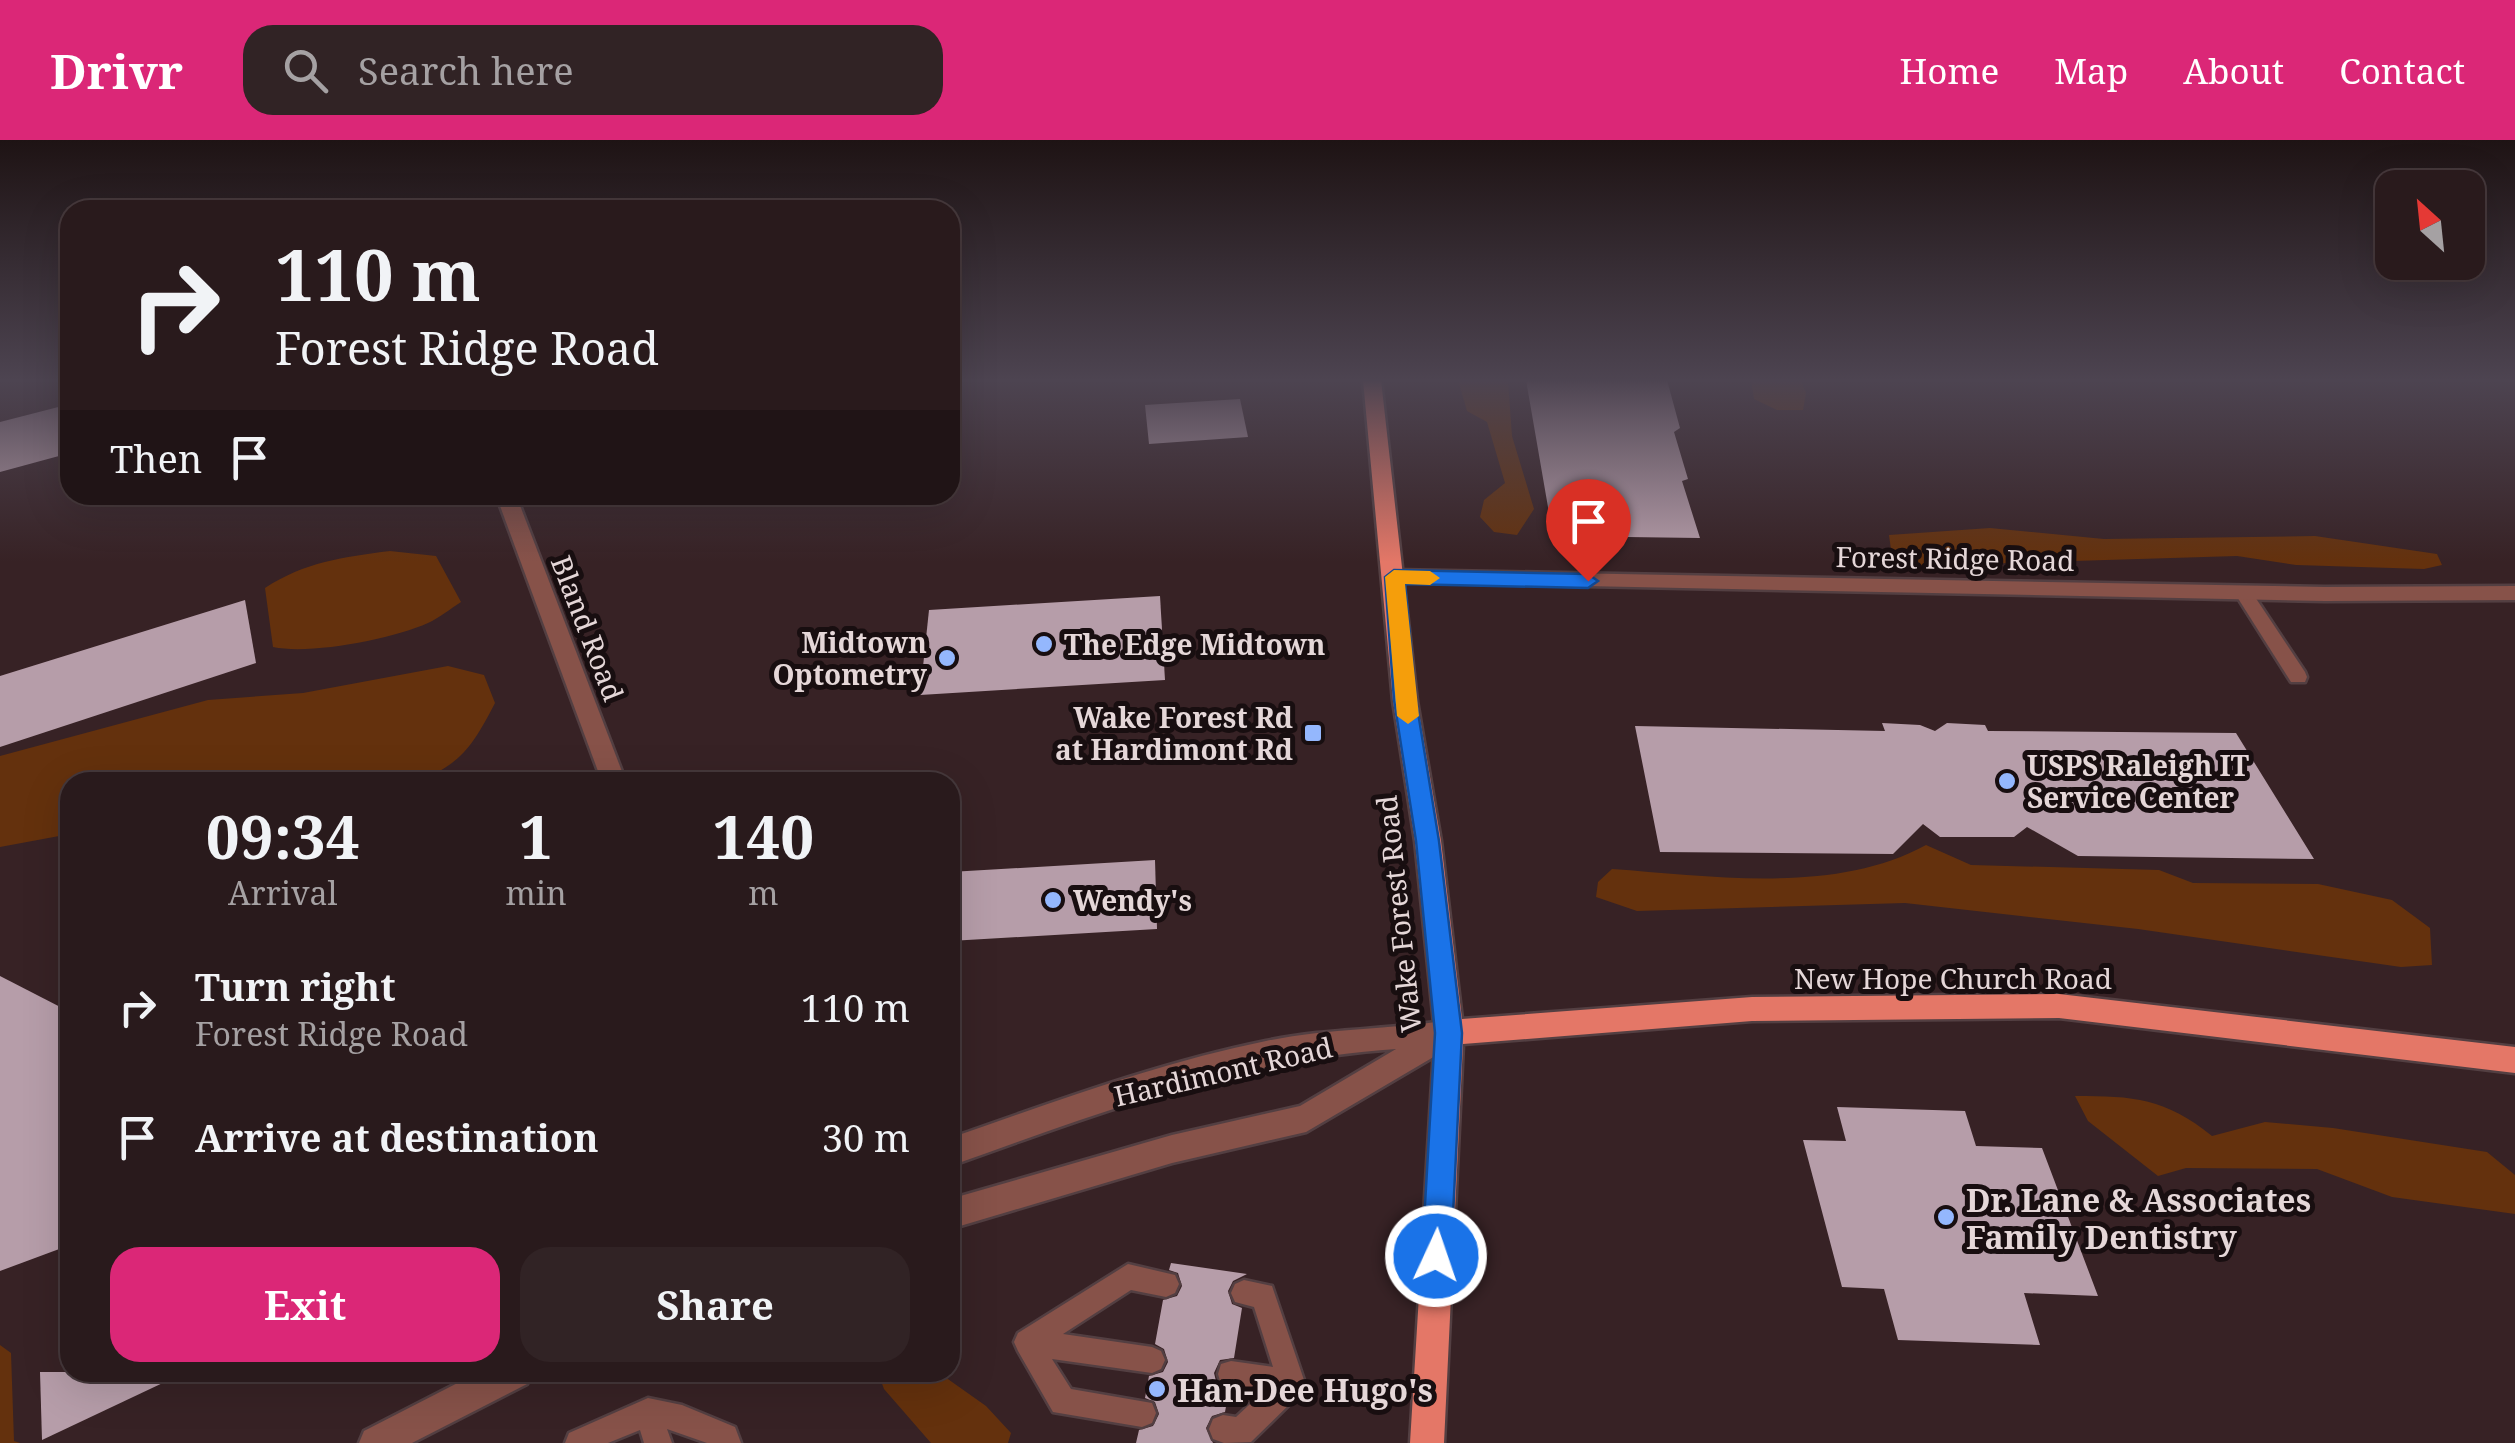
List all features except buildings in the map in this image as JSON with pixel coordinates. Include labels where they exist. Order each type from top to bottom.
[{"type":"main road","name":"Wake Forest Road","points":[[1379,441],[1405,700],[1428,841],[1448,1033],[1427,1443]]},
{"type":"main road","name":"New Hope Church Road","points":[[1448,1033],[1752,1009],[2060,1006],[2515,1060]]},
{"type":"street","name":"Bland Road","points":[[510,505],[610,772]]},
{"type":"street","name":"Forest Ridge Road","points":[[1394,577],[2243,592],[2515,592]]},
{"type":"street","name":"Hardimont Road","points":[[960,1149],[1098,1101],[1311,1045],[1448,1033]]},
{"type":"street","name":"Hardimont Road","points":[[960,1211],[1172,1149],[1306,1118],[1448,1033]]},
{"type":"street","points":[[376,1443],[495,1382]]},
{"type":"lane","points":[[2243,592],[2298,677]]},
{"type":"lane","points":[[1027,1342],[1128,1277],[1166,1284]]},
{"type":"lane","points":[[1222,1429],[1241,1432],[1290,1383],[1263,1295],[1244,1294]]},
{"type":"lane","points":[[1027,1342],[1152,1360]]},
{"type":"lane","points":[[1027,1342],[1063,1402],[1142,1413]]},
{"type":"lane","points":[[1231,1374],[1278,1382]]},
{"type":"lane","points":[[648,1412],[658,1443]]},
{"type":"lane","points":[[579,1443],[616,1434],[648,1412],[687,1418],[725,1437],[727,1443]]},
{"type":"shaded area","points":[[1493,441],[1513,441],[1534,509],[1517,535],[1494,532],[1480,517],[1484,500],[1505,483]]},
{"type":"shaded area","points":[[1990,528],[2104,539],[2315,536],[2437,554],[2442,565],[2424,569],[2296,565],[2237,556],[1911,566],[1892,557],[1889,535]]},
{"type":"shaded area","points":[[390,551],[436,556],[461,602],[428,623],[373,640],[308,649],[273,647],[265,588],[310,566]]},
{"type":"shaded area","points":[[448,666],[484,675],[495,703],[464,752],[437,772],[60,772],[60,836],[0,847],[0,756],[208,700],[303,693]]},
{"type":"shaded area","points":[[1926,845],[1971,865],[2159,870],[2193,883],[2318,884],[2392,900],[2430,928],[2432,965],[2401,967],[2138,929],[1905,903],[1637,911],[1596,897],[1598,882],[1612,869],[1731,878],[1813,876],[1890,861]]},
{"type":"shaded area","points":[[2075,1096],[2148,1102],[2179,1114],[2212,1136],[2265,1122],[2333,1128],[2487,1152],[2515,1175],[2515,1214],[2392,1197],[2317,1169],[2186,1168],[2158,1176],[2088,1121]]},
{"type":"shaded area","points":[[0,1345],[11,1353],[14,1441],[20,1443],[0,1443]]},
{"type":"shaded area","points":[[881,1382],[952,1382],[986,1406],[1011,1433],[1008,1443],[931,1443]]},
{"type":"slow traffic","points":[[1408,716],[1394,577],[1430,578]]},
{"type":"place","name":"The Edge Midtown","points":[[1044,644]]},
{"type":"place","name":"Midtown Optometry","points":[[947,658]]},
{"type":"place","name":"Wake Forest Rd at Hardimont Rd","points":[[1313,733]]},
{"type":"place","name":"USPS Raleigh IT Service Center","points":[[2007,781]]},
{"type":"place","name":"Wendy's","points":[[1053,900]]},
{"type":"place","name":"Dr. Lane & Associates Family Dentistry","points":[[1946,1217]]},
{"type":"place","name":"Han-Dee Hugo's","points":[[1157,1389]]},
{"type":"route","points":[[1436,1256],[1448,1033],[1428,841],[1405,700],[1394,577],[1588,581]]}]
